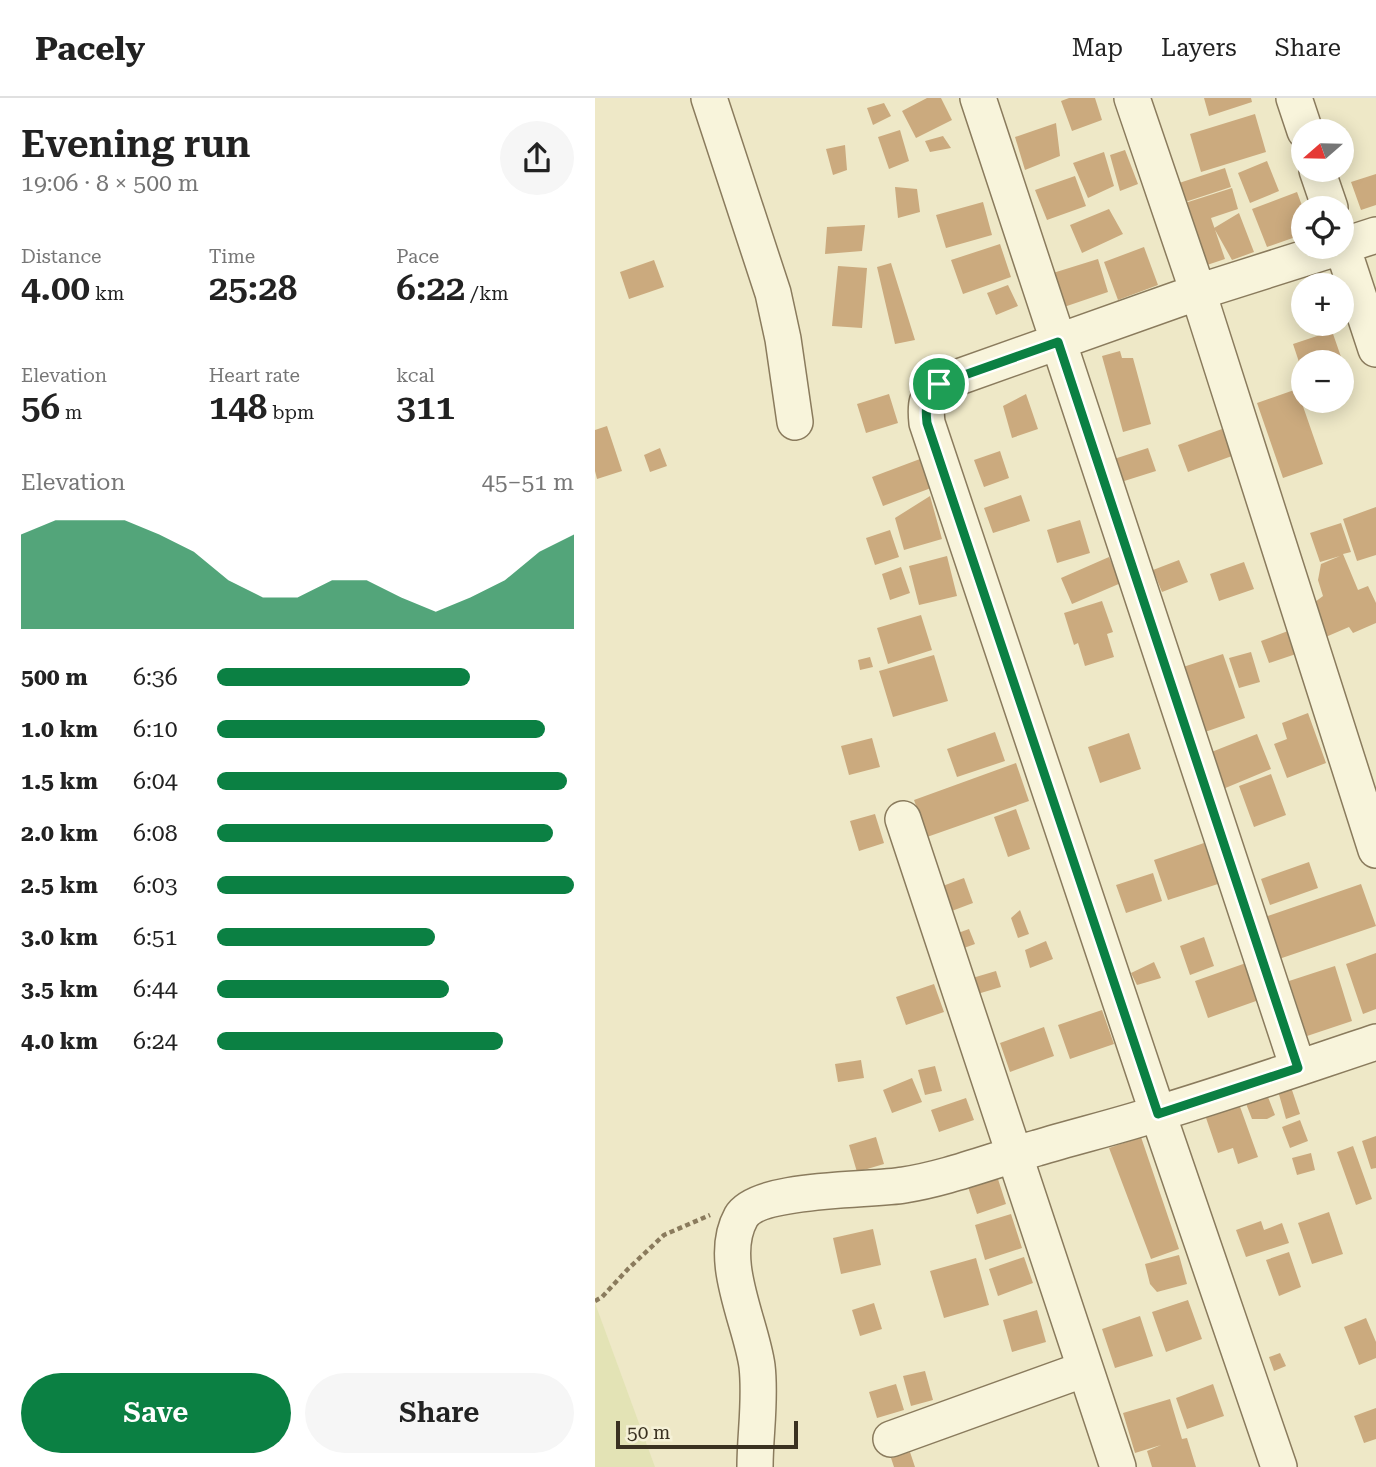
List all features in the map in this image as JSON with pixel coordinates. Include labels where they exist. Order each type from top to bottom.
[{"type":"street","points":[[709,98],[773,293],[783,339],[795,422]]},
{"type":"street","points":[[978,98],[1298,1068]]},
{"type":"street","points":[[1132,98],[1198,292],[1376,850]]},
{"type":"street","points":[[1294,98],[1300,119]]},
{"type":"street","points":[[1354,242],[1376,235]]},
{"type":"street","points":[[1279,1467],[927,423],[925,408],[929,395],[939,384],[1198,292],[1301,259]]},
{"type":"street","points":[[1345,259],[1376,349]]},
{"type":"street","points":[[903,819],[1118,1467]]},
{"type":"street","points":[[755,1467],[757,1367],[734,1270],[733,1249],[735,1232],[742,1215],[751,1206],[766,1200],[813,1192],[881,1189],[939,1177],[1158,1114],[1376,1042]]},
{"type":"street","points":[[891,1439],[1086,1368]]},
{"type":"path","points":[[595,1301],[664,1235],[727,1209],[751,1206]]},
{"type":"green space","points":[[595,1303],[655,1467],[595,1467]]},
{"type":"building","points":[[927,98],[941,98],[952,120],[916,138],[902,111]]},
{"type":"building","points":[[1069,98],[1095,98],[1102,120],[1072,131],[1061,101]]},
{"type":"building","points":[[1204,98],[1251,98],[1252,102],[1209,116]]},
{"type":"building","points":[[884,103],[891,116],[873,125],[867,108]]},
{"type":"building","points":[[1255,114],[1266,152],[1201,172],[1190,134]]},
{"type":"building","points":[[1056,123],[1060,156],[1025,170],[1015,137]]},
{"type":"building","points":[[900,130],[909,161],[889,169],[878,137]]},
{"type":"building","points":[[943,136],[951,148],[930,152],[925,141]]},
{"type":"building","points":[[845,145],[847,170],[833,175],[826,149]]},
{"type":"building","points":[[1125,150],[1138,184],[1120,191],[1110,155]]},
{"type":"building","points":[[1104,152],[1114,186],[1088,198],[1073,163]]},
{"type":"building","points":[[1267,161],[1279,191],[1250,203],[1238,173]]},
{"type":"building","points":[[1225,168],[1231,187],[1182,203],[1176,184]]},
{"type":"building","points":[[1376,174],[1376,205],[1361,210],[1351,182]]},
{"type":"building","points":[[1075,176],[1086,206],[1047,220],[1035,190]]},
{"type":"building","points":[[895,187],[917,189],[920,212],[898,218]]},
{"type":"building","points":[[1232,188],[1238,209],[1211,218],[1225,259],[1204,266],[1182,204]]},
{"type":"building","points":[[1297,192],[1298,196],[1291,196],[1291,239],[1267,247],[1252,209]]},
{"type":"building","points":[[983,202],[992,235],[946,248],[936,215]]},
{"type":"building","points":[[1109,209],[1123,234],[1082,253],[1070,225]]},
{"type":"building","points":[[1239,213],[1254,252],[1232,260],[1214,228]]},
{"type":"building","points":[[865,225],[862,251],[825,254],[827,227]]},
{"type":"building","points":[[1000,244],[1011,277],[963,294],[951,260]]},
{"type":"building","points":[[1144,247],[1158,285],[1118,300],[1104,262]]},
{"type":"building","points":[[1098,259],[1108,292],[1064,307],[1053,273]]},
{"type":"building","points":[[654,260],[664,287],[629,299],[620,272]]},
{"type":"building","points":[[891,263],[915,340],[895,344],[877,267]]},
{"type":"building","points":[[838,266],[867,268],[862,328],[832,326]]},
{"type":"building","points":[[1008,285],[1018,306],[996,315],[987,293]]},
{"type":"building","points":[[1317,336],[1334,336],[1339,350],[1295,350],[1293,344]]},
{"type":"building","points":[[1120,351],[1122,358],[1133,358],[1151,424],[1123,432],[1102,356]]},
{"type":"building","points":[[1291,391],[1291,413],[1305,413],[1323,464],[1283,478],[1257,403]]},
{"type":"building","points":[[889,394],[898,423],[866,433],[857,404]]},
{"type":"building","points":[[1026,394],[1038,429],[1012,438],[1003,406]]},
{"type":"building","points":[[607,426],[622,471],[597,479],[595,430]]},
{"type":"building","points":[[1222,429],[1232,456],[1188,472],[1178,445]]},
{"type":"building","points":[[660,448],[667,466],[650,472],[644,455]]},
{"type":"building","points":[[1148,448],[1156,471],[1121,482],[1114,459]]},
{"type":"building","points":[[1000,451],[1009,478],[984,487],[974,460]]},
{"type":"building","points":[[920,459],[931,488],[883,506],[872,477]]},
{"type":"building","points":[[1021,495],[1030,521],[993,533],[984,508]]},
{"type":"building","points":[[930,496],[942,539],[904,550],[895,518]]},
{"type":"building","points":[[1376,507],[1376,555],[1357,561],[1343,519]]},
{"type":"building","points":[[1080,520],[1090,553],[1057,563],[1047,530]]},
{"type":"building","points":[[1341,523],[1351,552],[1343,554],[1358,590],[1368,586],[1376,603],[1376,623],[1353,633],[1349,627],[1321,639],[1315,602],[1323,596],[1318,580],[1321,564],[1340,556],[1320,562],[1310,533]]},
{"type":"building","points":[[890,530],[899,557],[875,565],[866,538]]},
{"type":"building","points":[[947,556],[957,596],[919,605],[909,566]]},
{"type":"building","points":[[1109,557],[1121,583],[1072,604],[1061,578]]},
{"type":"building","points":[[1179,560],[1188,582],[1162,592],[1153,570]]},
{"type":"building","points":[[1244,562],[1254,589],[1219,601],[1210,574]]},
{"type":"building","points":[[901,567],[910,593],[890,600],[882,574]]},
{"type":"building","points":[[1102,601],[1113,632],[1107,634],[1114,657],[1085,666],[1078,643],[1074,645],[1064,613]]},
{"type":"building","points":[[921,615],[932,650],[888,664],[877,628]]},
{"type":"building","points":[[1288,631],[1296,654],[1269,663],[1261,641]]},
{"type":"building","points":[[1251,652],[1260,682],[1239,688],[1229,658]]},
{"type":"building","points":[[1223,654],[1245,718],[1205,732],[1183,667]]},
{"type":"building","points":[[934,655],[948,701],[893,717],[879,671]]},
{"type":"building","points":[[870,657],[873,667],[860,670],[858,660]]},
{"type":"building","points":[[1308,713],[1326,763],[1287,778],[1274,744],[1287,739],[1282,723]]},
{"type":"building","points":[[995,732],[1005,761],[957,777],[947,749]]},
{"type":"building","points":[[1129,733],[1141,769],[1100,783],[1088,747]]},
{"type":"building","points":[[1257,734],[1271,769],[1223,789],[1209,753]]},
{"type":"building","points":[[872,738],[880,767],[849,775],[841,746]]},
{"type":"building","points":[[1016,763],[1029,801],[927,837],[914,800]]},
{"type":"building","points":[[1271,774],[1286,815],[1254,827],[1239,786]]},
{"type":"building","points":[[1016,809],[1030,849],[1008,857],[994,817]]},
{"type":"building","points":[[875,814],[884,843],[859,851],[850,821]]},
{"type":"building","points":[[1204,843],[1218,884],[1168,900],[1154,860]]},
{"type":"building","points":[[1309,862],[1318,888],[1270,905],[1261,879]]},
{"type":"building","points":[[1153,873],[1162,901],[1126,913],[1116,885]]},
{"type":"building","points":[[964,878],[973,903],[949,912],[940,887]]},
{"type":"building","points":[[1361,884],[1376,926],[1279,959],[1265,917]]},
{"type":"building","points":[[1020,910],[1029,934],[1018,938],[1011,918]]},
{"type":"building","points":[[969,929],[975,944],[964,948],[958,933]]},
{"type":"building","points":[[1204,937],[1214,966],[1190,975],[1180,946]]},
{"type":"building","points":[[1046,941],[1053,959],[1030,968],[1025,950]]},
{"type":"building","points":[[1376,953],[1376,1009],[1363,1014],[1346,964]]},
{"type":"building","points":[[1154,962],[1161,978],[1137,985],[1131,973]]},
{"type":"building","points":[[1246,963],[1259,1000],[1208,1018],[1195,981]]},
{"type":"building","points":[[1335,966],[1352,1021],[1307,1036],[1289,981]]},
{"type":"building","points":[[996,971],[1001,987],[974,995],[969,979]]},
{"type":"building","points":[[934,984],[944,1012],[906,1025],[896,997]]},
{"type":"building","points":[[1102,1010],[1114,1044],[1070,1059],[1058,1025]]},
{"type":"building","points":[[1044,1027],[1054,1056],[1010,1072],[1000,1043]]},
{"type":"building","points":[[861,1060],[864,1078],[838,1082],[835,1064]]},
{"type":"building","points":[[935,1066],[942,1091],[925,1095],[918,1070]]},
{"type":"building","points":[[912,1078],[922,1102],[892,1113],[883,1090]]},
{"type":"building","points":[[1291,1087],[1300,1114],[1286,1119],[1278,1091]]},
{"type":"building","points":[[1266,1092],[1275,1115],[1267,1119],[1252,1119],[1245,1101]]},
{"type":"building","points":[[966,1098],[974,1120],[939,1132],[931,1110]]},
{"type":"building","points":[[1238,1101],[1258,1157],[1238,1164],[1233,1148],[1218,1153],[1204,1112]]},
{"type":"building","points":[[1300,1120],[1308,1141],[1290,1148],[1282,1127]]},
{"type":"building","points":[[1376,1136],[1376,1168],[1371,1169],[1362,1141]]},
{"type":"building","points":[[876,1137],[884,1164],[857,1172],[849,1145]]},
{"type":"building","points":[[1141,1137],[1179,1249],[1151,1259],[1109,1148]]},
{"type":"building","points":[[1353,1146],[1372,1199],[1356,1205],[1337,1152]]},
{"type":"building","points":[[1311,1153],[1315,1170],[1297,1175],[1292,1158]]},
{"type":"building","points":[[997,1176],[1006,1204],[977,1214],[968,1187]]},
{"type":"building","points":[[1329,1212],[1343,1254],[1312,1264],[1298,1223]]},
{"type":"building","points":[[1011,1214],[1022,1248],[985,1260],[975,1225]]},
{"type":"building","points":[[1261,1221],[1264,1230],[1282,1223],[1289,1243],[1246,1257],[1236,1230]]},
{"type":"building","points":[[873,1229],[881,1265],[841,1274],[833,1238]]},
{"type":"building","points":[[1289,1252],[1301,1287],[1279,1296],[1266,1260]]},
{"type":"building","points":[[1179,1255],[1187,1284],[1157,1292],[1150,1284],[1145,1264]]},
{"type":"building","points":[[1024,1257],[1033,1283],[998,1296],[989,1269]]},
{"type":"building","points":[[976,1258],[989,1305],[944,1318],[930,1271]]},
{"type":"building","points":[[1188,1300],[1202,1339],[1166,1352],[1152,1312]]},
{"type":"building","points":[[874,1303],[882,1329],[860,1336],[852,1310]]},
{"type":"building","points":[[1037,1310],[1046,1342],[1012,1352],[1003,1320]]},
{"type":"building","points":[[1140,1316],[1153,1356],[1115,1368],[1102,1329]]},
{"type":"building","points":[[1366,1318],[1376,1342],[1376,1358],[1359,1365],[1344,1327]]},
{"type":"building","points":[[1280,1353],[1286,1366],[1274,1371],[1269,1357]]},
{"type":"building","points":[[925,1371],[933,1400],[911,1406],[903,1376]]},
{"type":"building","points":[[896,1384],[904,1410],[877,1418],[869,1392]]},
{"type":"building","points":[[1213,1384],[1224,1416],[1187,1429],[1176,1398]]},
{"type":"building","points":[[1170,1399],[1182,1439],[1187,1438],[1196,1467],[1152,1467],[1147,1451],[1161,1445],[1135,1453],[1123,1413]]},
{"type":"building","points":[[1376,1408],[1376,1439],[1364,1443],[1354,1416]]},
{"type":"building","points":[[910,1452],[915,1467],[894,1467],[891,1458]]},
{"type":"route","points":[[1058,342],[1298,1068],[1158,1114],[927,423],[925,408],[929,395],[939,384],[1058,342]]}]
